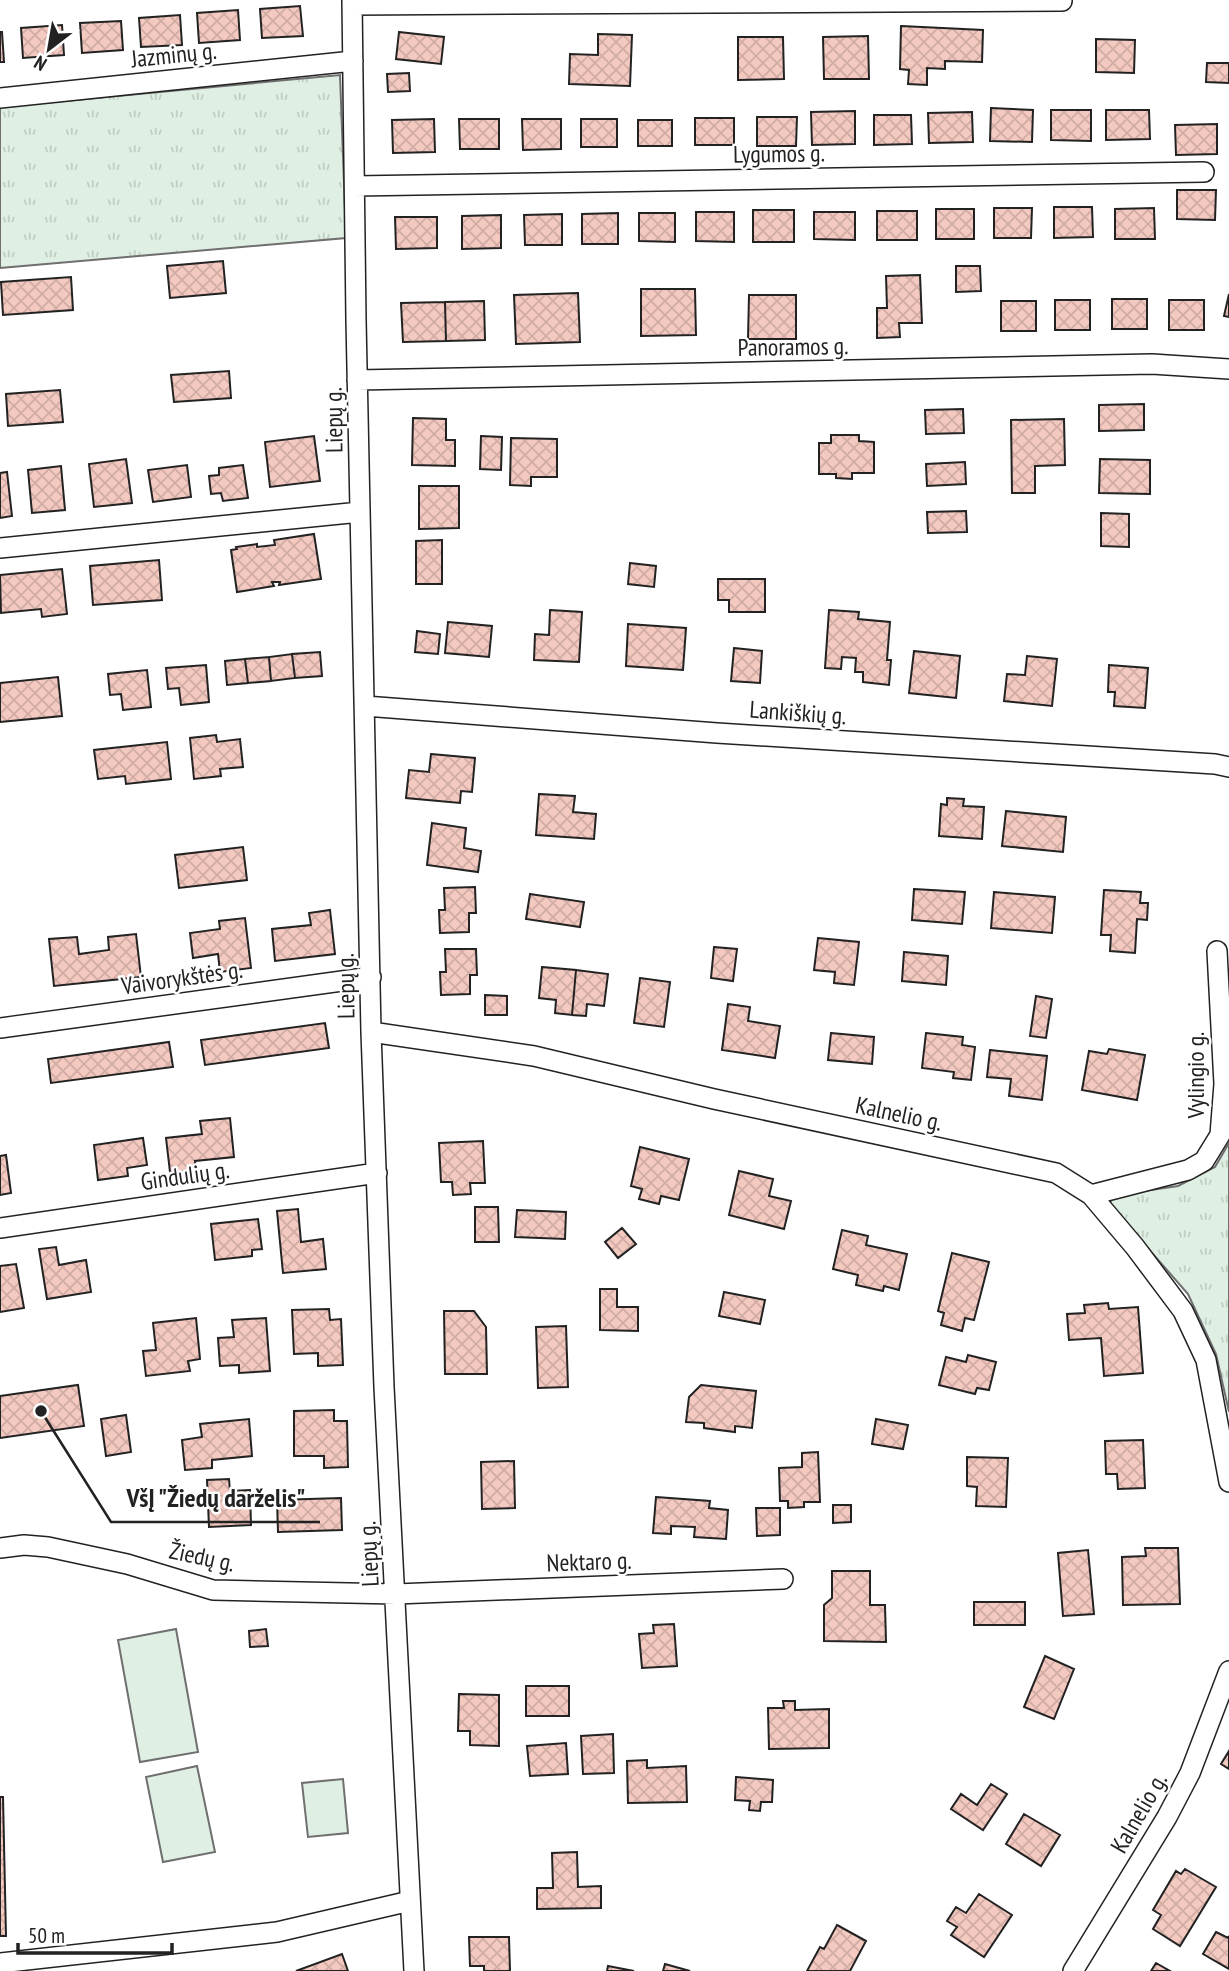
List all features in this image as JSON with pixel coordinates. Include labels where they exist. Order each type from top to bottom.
[{"type":"street","points":[[352,3],[1062,1]]},
{"type":"street","name":"Liepų g.","points":[[352,3],[371,1032],[384,1387],[414,1971]]},
{"type":"street","name":"Jazminų g.","points":[[0,99],[353,61]]},
{"type":"street","name":"Lygumos g.","points":[[355,186],[1204,172]]},
{"type":"street","name":"Panoramos g.","points":[[357,380],[1152,364],[1229,369]]},
{"type":"street","points":[[0,548],[360,512]]},
{"type":"street","name":"Lankiškių g.","points":[[365,705],[717,733],[1229,767]]},
{"type":"street","name":"Vylingio g.","points":[[1091,1195],[1188,1170],[1204,1161],[1220,1135],[1224,1084],[1217,951]]},
{"type":"street","name":"Vaivorykštės g.","points":[[0,1028],[370,977]]},
{"type":"street","name":"Kalnelio g.","points":[[371,1032],[534,1056],[714,1099],[1056,1172],[1091,1195],[1135,1247],[1183,1311],[1206,1360],[1229,1482]]},
{"type":"street","name":"Gindulių g.","points":[[0,1228],[377,1173]]},
{"type":"street","name":"Žiedų g.","points":[[0,1548],[24,1545],[48,1547],[127,1564],[213,1590],[396,1594]]},
{"type":"street","name":"Nektaro g.","points":[[396,1594],[783,1579]]},
{"type":"street","name":"Kalnelio g.","points":[[1073,1971],[1167,1817],[1190,1773],[1229,1671]]},
{"type":"street","points":[[0,1963],[277,1932],[410,1901]]},
{"type":"green space","points":[[340,75],[346,238],[0,268],[0,107]]},
{"type":"green space","points":[[1229,1143],[1229,1412],[1216,1354],[1188,1294],[1111,1206],[1110,1196],[1178,1186],[1215,1167]]},
{"type":"green space","points":[[176,1629],[198,1752],[140,1762],[118,1640]]},
{"type":"green space","points":[[197,1766],[215,1852],[163,1862],[146,1777]]},
{"type":"green space","points":[[343,1779],[348,1833],[308,1837],[302,1783]]},
{"type":"building","points":[[300,6],[303,36],[262,38],[260,9]]},
{"type":"building","points":[[238,10],[240,40],[199,43],[197,13]]},
{"type":"building","points":[[180,15],[182,45],[141,47],[139,18]]},
{"type":"building","points":[[121,21],[123,50],[82,53],[80,23]]},
{"type":"building","points":[[62,25],[64,55],[23,58],[21,28]]},
{"type":"building","points":[[901,26],[983,30],[982,62],[945,61],[945,69],[927,68],[927,85],[908,84],[909,70],[900,69]]},
{"type":"building","points":[[2,32],[4,62],[0,62]]},
{"type":"building","points":[[399,32],[444,37],[441,64],[396,59]]},
{"type":"building","points":[[598,34],[632,35],[630,86],[569,84],[570,54],[598,55]]},
{"type":"building","points":[[868,36],[869,79],[824,79],[823,37]]},
{"type":"building","points":[[738,37],[783,37],[784,79],[738,80]]},
{"type":"building","points":[[1096,39],[1135,40],[1134,73],[1096,72]]},
{"type":"building","points":[[1207,63],[1229,63],[1229,83],[1206,82]]},
{"type":"building","points":[[409,73],[410,91],[388,92],[387,74]]},
{"type":"building","points":[[991,108],[1033,110],[1032,142],[990,141]]},
{"type":"building","points":[[1051,110],[1091,110],[1091,141],[1051,140]]},
{"type":"building","points":[[1106,110],[1149,110],[1150,139],[1106,140]]},
{"type":"building","points":[[855,111],[855,144],[812,145],[811,112]]},
{"type":"building","points":[[972,112],[973,142],[929,143],[928,113]]},
{"type":"building","points":[[874,115],[911,115],[912,144],[874,145]]},
{"type":"building","points":[[757,117],[797,117],[796,146],[757,146]]},
{"type":"building","points":[[695,118],[734,118],[734,145],[695,145]]},
{"type":"building","points":[[434,119],[435,152],[393,153],[392,120]]},
{"type":"building","points":[[459,119],[499,119],[499,149],[460,149]]},
{"type":"building","points":[[522,119],[561,119],[561,149],[523,150]]},
{"type":"building","points":[[581,119],[617,119],[617,147],[581,147]]},
{"type":"building","points":[[638,120],[672,120],[672,146],[638,146]]},
{"type":"building","points":[[1217,124],[1217,154],[1176,155],[1175,125]]},
{"type":"building","points":[[1177,190],[1216,190],[1215,220],[1177,219]]},
{"type":"building","points":[[1054,207],[1092,207],[1093,237],[1054,238]]},
{"type":"building","points":[[994,208],[1032,208],[1031,238],[994,238]]},
{"type":"building","points":[[1154,208],[1155,239],[1115,239],[1115,209]]},
{"type":"building","points":[[936,209],[974,209],[974,239],[936,239]]},
{"type":"building","points":[[753,210],[794,210],[794,242],[753,242]]},
{"type":"building","points":[[877,211],[917,211],[917,240],[877,240]]},
{"type":"building","points":[[696,212],[734,212],[734,242],[696,241]]},
{"type":"building","points":[[814,212],[855,212],[855,240],[814,239]]},
{"type":"building","points":[[618,213],[618,244],[582,244],[582,214]]},
{"type":"building","points":[[639,213],[675,213],[675,242],[639,241]]},
{"type":"building","points":[[562,214],[562,245],[525,245],[524,215]]},
{"type":"building","points":[[501,215],[501,248],[462,249],[462,216]]},
{"type":"building","points":[[395,217],[437,217],[437,248],[396,249]]},
{"type":"building","points":[[223,261],[226,293],[170,298],[167,266]]},
{"type":"building","points":[[956,266],[980,266],[981,291],[956,292]]},
{"type":"building","points":[[920,275],[922,323],[899,323],[900,337],[877,338],[877,308],[887,308],[886,276]]},
{"type":"building","points":[[71,277],[73,310],[3,315],[1,282]]},
{"type":"building","points":[[641,289],[695,289],[696,335],[641,336]]},
{"type":"building","points":[[578,293],[580,342],[516,344],[514,295]]},
{"type":"building","points":[[1229,294],[1229,317],[1224,316]]},
{"type":"building","points":[[749,295],[796,295],[796,339],[748,339]]},
{"type":"building","points":[[1112,299],[1147,299],[1147,329],[1112,329]]},
{"type":"building","points":[[1055,300],[1090,300],[1090,330],[1055,330]]},
{"type":"building","points":[[1169,300],[1204,300],[1204,330],[1169,330]]},
{"type":"building","points":[[484,301],[485,340],[446,341],[445,302]]},
{"type":"building","points":[[1001,301],[1036,301],[1036,331],[1001,331]]},
{"type":"building","points":[[445,302],[446,341],[403,342],[401,303]]},
{"type":"building","points":[[229,371],[231,398],[174,402],[171,375]]},
{"type":"building","points":[[60,390],[63,422],[8,426],[6,394]]},
{"type":"building","points":[[1144,404],[1144,430],[1099,431],[1099,405]]},
{"type":"building","points":[[963,409],[964,433],[926,434],[925,410]]},
{"type":"building","points":[[413,418],[446,419],[446,440],[455,440],[455,466],[412,465]]},
{"type":"building","points":[[1064,419],[1065,465],[1035,466],[1035,493],[1012,493],[1011,420]]},
{"type":"building","points":[[831,435],[859,435],[859,441],[874,442],[874,473],[852,473],[852,479],[836,478],[836,474],[819,474],[819,443],[831,443]]},
{"type":"building","points":[[314,436],[320,481],[270,487],[265,442]]},
{"type":"building","points":[[481,436],[502,437],[501,470],[480,469]]},
{"type":"building","points":[[511,438],[557,439],[557,477],[531,477],[531,486],[510,485]]},
{"type":"building","points":[[126,459],[132,503],[94,507],[89,464]]},
{"type":"building","points":[[1100,459],[1150,460],[1150,494],[1099,493]]},
{"type":"building","points":[[965,462],[966,484],[927,486],[926,464]]},
{"type":"building","points":[[187,465],[191,497],[153,502],[148,470]]},
{"type":"building","points":[[243,465],[248,498],[223,501],[221,493],[211,494],[209,476],[219,475],[219,468]]},
{"type":"building","points":[[61,466],[65,510],[32,513],[28,470]]},
{"type":"building","points":[[7,472],[12,516],[0,518],[0,473]]},
{"type":"building","points":[[419,486],[459,486],[459,528],[419,529]]},
{"type":"building","points":[[966,511],[967,532],[928,533],[927,512]]},
{"type":"building","points":[[1101,513],[1129,514],[1129,547],[1101,546]]},
{"type":"building","points":[[314,534],[321,579],[279,585],[280,582],[272,582],[274,586],[237,592],[231,550],[257,544],[257,547],[275,545],[274,540]]},
{"type":"building","points":[[442,540],[442,584],[416,584],[416,541]]},
{"type":"building","points":[[159,560],[162,600],[93,605],[90,566]]},
{"type":"building","points":[[630,563],[656,566],[654,587],[628,584]]},
{"type":"building","points":[[62,569],[67,614],[42,617],[41,609],[1,613],[0,575]]},
{"type":"building","points":[[718,579],[765,579],[765,612],[729,612],[729,600],[718,600]]},
{"type":"building","points":[[550,610],[582,612],[579,662],[534,660],[535,634],[549,635]]},
{"type":"building","points":[[829,610],[859,612],[858,619],[890,622],[887,660],[891,660],[889,685],[863,682],[863,672],[855,672],[856,658],[842,657],[841,669],[825,668]]},
{"type":"building","points":[[448,622],[492,626],[489,657],[445,653]]},
{"type":"building","points":[[628,624],[686,628],[683,670],[626,666]]},
{"type":"building","points":[[417,631],[440,634],[438,654],[415,652]]},
{"type":"building","points":[[734,648],[762,651],[760,683],[731,681]]},
{"type":"building","points":[[914,651],[960,656],[956,698],[909,693]]},
{"type":"building","points":[[320,652],[322,676],[295,678],[292,654]]},
{"type":"building","points":[[292,654],[295,678],[271,681],[269,657]]},
{"type":"building","points":[[1027,656],[1057,659],[1052,706],[1004,701],[1007,674],[1025,675]]},
{"type":"building","points":[[269,657],[271,681],[248,683],[245,659]]},
{"type":"building","points":[[245,659],[248,683],[227,685],[225,661]]},
{"type":"building","points":[[206,665],[209,702],[181,705],[179,688],[168,689],[166,668]]},
{"type":"building","points":[[1109,665],[1148,668],[1145,708],[1114,706],[1115,692],[1108,692]]},
{"type":"building","points":[[147,670],[151,707],[123,710],[121,694],[110,695],[108,674]]},
{"type":"building","points":[[58,677],[62,716],[0,722],[0,683]]},
{"type":"building","points":[[216,735],[217,742],[240,739],[243,767],[220,769],[221,776],[194,779],[190,738]]},
{"type":"building","points":[[167,742],[171,779],[126,784],[125,776],[98,779],[94,750]]},
{"type":"building","points":[[431,754],[475,758],[472,792],[461,791],[460,803],[406,798],[409,770],[429,772]]},
{"type":"building","points":[[539,794],[575,796],[573,812],[596,814],[594,839],[536,835]]},
{"type":"building","points":[[947,798],[964,799],[963,806],[984,807],[982,839],[939,836],[941,804],[947,805]]},
{"type":"building","points":[[1006,811],[1066,817],[1063,852],[1002,846]]},
{"type":"building","points":[[432,823],[466,828],[464,848],[481,851],[478,872],[427,865]]},
{"type":"building","points":[[243,847],[247,880],[179,888],[175,855]]},
{"type":"building","points":[[475,887],[476,913],[469,913],[469,932],[440,933],[439,910],[445,910],[444,888]]},
{"type":"building","points":[[914,889],[965,892],[962,924],[912,920]]},
{"type":"building","points":[[1104,890],[1141,892],[1140,903],[1148,903],[1147,920],[1137,919],[1135,953],[1110,951],[1111,935],[1101,935]]},
{"type":"building","points":[[994,892],[1055,897],[1052,933],[991,928]]},
{"type":"building","points":[[530,894],[584,902],[580,927],[526,919]]},
{"type":"building","points":[[330,910],[335,954],[275,961],[272,929],[311,925],[309,913]]},
{"type":"building","points":[[245,918],[251,968],[220,972],[218,954],[193,958],[190,933],[220,929],[219,921]]},
{"type":"building","points":[[136,934],[141,977],[54,986],[49,939],[77,937],[79,954],[109,950],[108,937]]},
{"type":"building","points":[[818,938],[859,942],[854,985],[834,983],[835,972],[814,970]]},
{"type":"building","points":[[714,947],[737,949],[733,981],[711,978]]},
{"type":"building","points":[[445,949],[476,949],[477,975],[470,975],[470,994],[441,995],[440,972],[446,972]]},
{"type":"building","points":[[904,952],[948,956],[946,985],[902,981]]},
{"type":"building","points":[[542,967],[576,970],[572,1015],[555,1013],[556,1000],[539,998]]},
{"type":"building","points":[[576,970],[608,974],[604,1006],[587,1004],[586,1016],[572,1015]]},
{"type":"building","points":[[640,978],[670,982],[664,1027],[634,1023]]},
{"type":"building","points":[[485,995],[507,996],[507,1015],[485,1015]]},
{"type":"building","points":[[1036,996],[1052,999],[1046,1038],[1030,1036]]},
{"type":"building","points":[[728,1004],[750,1007],[748,1021],[780,1026],[775,1058],[722,1050]]},
{"type":"building","points":[[325,1023],[329,1048],[205,1065],[201,1040]]},
{"type":"building","points":[[831,1033],[874,1037],[872,1064],[828,1060]]},
{"type":"building","points":[[926,1033],[963,1037],[962,1045],[975,1047],[971,1080],[953,1078],[954,1072],[922,1068]]},
{"type":"building","points":[[169,1042],[173,1067],[51,1083],[48,1059]]},
{"type":"building","points":[[1109,1049],[1145,1055],[1137,1100],[1082,1090],[1089,1051],[1107,1054]]},
{"type":"building","points":[[990,1050],[1047,1056],[1042,1100],[1009,1096],[1011,1079],[987,1077]]},
{"type":"building","points":[[230,1118],[234,1157],[195,1161],[196,1170],[170,1172],[166,1138],[202,1134],[200,1121]]},
{"type":"building","points":[[143,1138],[147,1165],[127,1168],[128,1176],[98,1180],[94,1145]]},
{"type":"building","points":[[483,1141],[485,1183],[470,1183],[471,1194],[453,1195],[452,1182],[441,1182],[439,1143]]},
{"type":"building","points":[[640,1147],[689,1159],[679,1200],[661,1196],[659,1204],[639,1199],[642,1189],[631,1186]]},
{"type":"building","points":[[6,1155],[11,1193],[0,1195],[0,1156]]},
{"type":"building","points":[[739,1171],[773,1179],[769,1196],[791,1201],[784,1229],[729,1215]]},
{"type":"building","points":[[475,1207],[498,1207],[499,1242],[475,1242]]},
{"type":"building","points":[[298,1209],[301,1242],[323,1239],[326,1269],[283,1273],[277,1211]]},
{"type":"building","points":[[517,1210],[566,1212],[565,1239],[515,1237]]},
{"type":"building","points":[[258,1219],[262,1249],[252,1250],[252,1256],[215,1260],[211,1224]]},
{"type":"building","points":[[622,1228],[636,1244],[618,1258],[605,1242]]},
{"type":"building","points":[[842,1230],[868,1236],[866,1245],[907,1254],[899,1290],[884,1286],[883,1291],[856,1285],[858,1275],[833,1269]]},
{"type":"building","points":[[56,1247],[59,1265],[86,1260],[91,1292],[47,1299],[39,1249]]},
{"type":"building","points":[[952,1253],[989,1262],[974,1320],[965,1318],[962,1331],[941,1325],[944,1313],[938,1311]]},
{"type":"building","points":[[16,1264],[24,1308],[0,1312],[0,1266]]},
{"type":"building","points":[[600,1289],[617,1289],[617,1307],[638,1307],[638,1331],[600,1330]]},
{"type":"building","points":[[724,1292],[765,1300],[760,1324],[719,1316]]},
{"type":"building","points":[[1108,1303],[1109,1309],[1138,1307],[1143,1373],[1104,1376],[1101,1338],[1069,1340],[1067,1314],[1085,1313],[1084,1305]]},
{"type":"building","points":[[329,1309],[330,1320],[341,1319],[343,1365],[318,1366],[318,1353],[294,1354],[292,1310]]},
{"type":"building","points":[[444,1311],[474,1311],[486,1327],[487,1374],[445,1374]]},
{"type":"building","points":[[196,1318],[200,1359],[188,1361],[190,1371],[146,1376],[143,1351],[156,1350],[153,1323]]},
{"type":"building","points":[[266,1318],[270,1371],[239,1373],[239,1365],[220,1366],[218,1338],[234,1337],[232,1320]]},
{"type":"building","points":[[566,1326],[568,1387],[538,1388],[536,1327]]},
{"type":"building","points":[[968,1355],[996,1362],[989,1390],[977,1388],[975,1394],[939,1385],[946,1357],[966,1362]]},
{"type":"building","points":[[78,1385],[84,1426],[0,1438],[0,1396]]},
{"type":"building","points":[[701,1385],[756,1391],[752,1428],[735,1426],[735,1432],[704,1428],[704,1423],[686,1422],[689,1397]]},
{"type":"building","points":[[334,1410],[334,1421],[347,1421],[348,1467],[324,1468],[324,1456],[294,1456],[294,1411]]},
{"type":"building","points":[[126,1415],[131,1452],[106,1456],[101,1419]]},
{"type":"building","points":[[249,1419],[252,1456],[212,1460],[212,1468],[185,1470],[182,1440],[202,1437],[200,1424]]},
{"type":"building","points":[[876,1419],[908,1425],[903,1449],[872,1444]]},
{"type":"building","points":[[1143,1440],[1145,1488],[1118,1489],[1117,1474],[1106,1474],[1105,1441]]},
{"type":"building","points":[[818,1452],[820,1502],[804,1502],[804,1507],[788,1508],[788,1501],[780,1501],[779,1468],[802,1467],[802,1453]]},
{"type":"building","points":[[967,1457],[1008,1458],[1006,1507],[976,1506],[977,1487],[967,1486]]},
{"type":"building","points":[[514,1461],[515,1508],[482,1509],[481,1462]]},
{"type":"building","points":[[229,1479],[230,1491],[250,1490],[251,1525],[209,1527],[207,1480]]},
{"type":"building","points":[[656,1497],[710,1501],[709,1508],[728,1510],[726,1539],[694,1537],[695,1527],[671,1526],[671,1534],[653,1533]]},
{"type":"building","points":[[341,1498],[342,1530],[278,1532],[277,1500]]},
{"type":"building","points":[[833,1505],[851,1505],[851,1522],[833,1523]]},
{"type":"building","points":[[756,1508],[780,1508],[780,1535],[757,1536]]},
{"type":"building","points":[[1145,1548],[1178,1548],[1180,1604],[1123,1605],[1122,1557],[1146,1556]]},
{"type":"building","points":[[1088,1550],[1094,1614],[1063,1616],[1058,1553]]},
{"type":"building","points":[[832,1571],[870,1571],[870,1605],[885,1605],[886,1642],[824,1641],[824,1605],[832,1598]]},
{"type":"building","points":[[974,1602],[1025,1602],[1025,1625],[974,1625]]},
{"type":"building","points":[[674,1624],[677,1666],[642,1668],[639,1634],[654,1633],[653,1625]]},
{"type":"building","points":[[266,1629],[268,1646],[250,1647],[249,1631]]},
{"type":"building","points":[[1045,1656],[1074,1669],[1054,1719],[1024,1707]]},
{"type":"building","points":[[526,1686],[569,1686],[569,1716],[526,1716]]},
{"type":"building","points":[[459,1694],[499,1695],[499,1746],[470,1745],[470,1731],[458,1731]]},
{"type":"building","points":[[783,1701],[795,1701],[795,1710],[829,1709],[829,1748],[769,1749],[768,1708],[784,1708]]},
{"type":"building","points":[[613,1734],[614,1773],[583,1774],[581,1736]]},
{"type":"building","points":[[566,1743],[568,1774],[530,1776],[527,1746]]},
{"type":"building","points":[[1229,1751],[1229,1769],[1221,1764]]},
{"type":"building","points":[[647,1760],[647,1768],[686,1766],[687,1802],[628,1803],[627,1761]]},
{"type":"building","points":[[736,1777],[773,1780],[772,1802],[761,1802],[760,1811],[749,1810],[750,1801],[735,1800]]},
{"type":"building","points":[[991,1784],[1007,1794],[983,1830],[951,1809],[961,1794],[977,1805]]},
{"type":"building","points":[[0,1797],[3,1797],[6,1936],[0,1936]]},
{"type":"building","points":[[1024,1814],[1060,1835],[1041,1866],[1006,1844]]},
{"type":"building","points":[[577,1852],[578,1887],[601,1886],[601,1908],[537,1909],[537,1888],[553,1888],[552,1853]]},
{"type":"building","points":[[1185,1869],[1216,1887],[1180,1946],[1153,1929],[1161,1915],[1153,1910],[1176,1871],[1181,1874]]},
{"type":"building","points":[[979,1894],[1012,1915],[984,1957],[951,1935],[957,1927],[947,1921],[956,1907],[966,1913]]},
{"type":"building","points":[[837,1925],[866,1941],[850,1971],[807,1971],[820,1947],[824,1949]]},
{"type":"building","points":[[1216,1932],[1228,1938],[1229,1936],[1229,1969],[1203,1954]]},
{"type":"building","points":[[469,1937],[509,1937],[510,1971],[484,1971],[484,1966],[470,1966]]},
{"type":"building","points":[[342,1954],[348,1971],[296,1971]]},
{"type":"building","points":[[1156,1963],[1170,1971],[1151,1971]]},
{"type":"building","points":[[665,1964],[690,1971],[663,1971]]},
{"type":"building","points":[[608,1966],[634,1971],[607,1971]]},
{"type":"place","name":"VšĮ \"Žiedų darželis\"","points":[[41,1411]]}]
